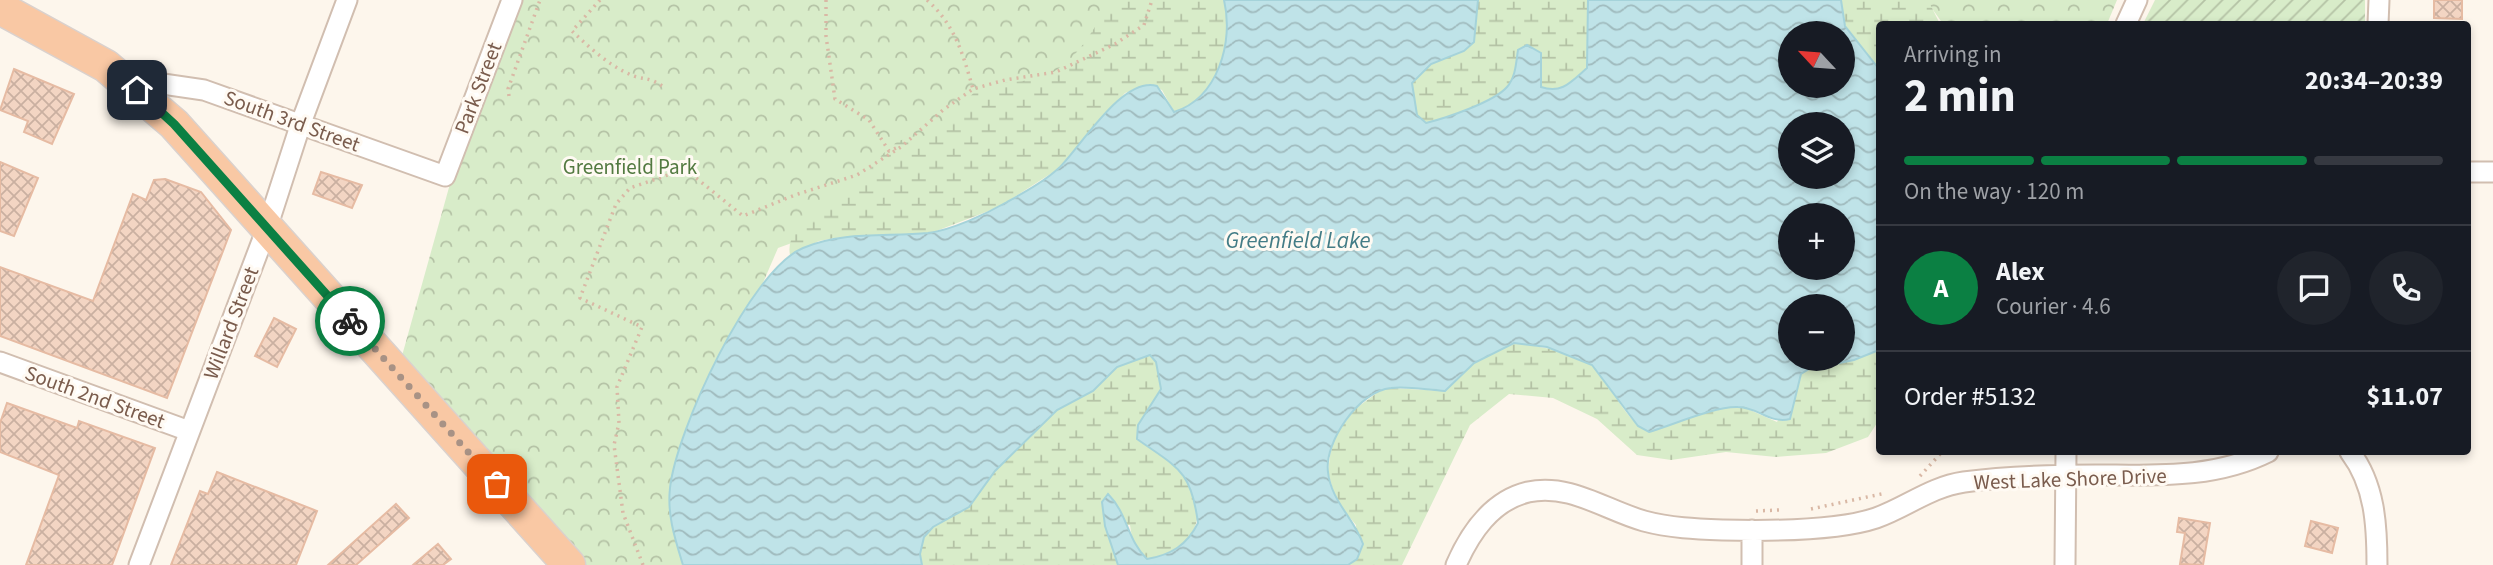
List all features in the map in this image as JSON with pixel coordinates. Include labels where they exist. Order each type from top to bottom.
[{"type":"highway","points":[[0,8],[73,46],[137,90],[174,124],[569,565]]},
{"type":"highway","points":[[0,28],[45,44],[137,90]]},
{"type":"street","name":"Willard Street","points":[[139,565],[267,228],[301,123],[347,0]]},
{"type":"street","name":"Park Street","points":[[444,176],[512,0]]},
{"type":"street","points":[[2127,21],[2137,0]]},
{"type":"street","points":[[2378,21],[2379,0]]},
{"type":"street","name":"South 3rd Street","points":[[137,90],[163,85],[204,90],[444,176]]},
{"type":"street","points":[[2471,172],[2493,172]]},
{"type":"street","name":"South 2nd Street","points":[[0,362],[189,431]]},
{"type":"street","points":[[2065,565],[2066,455]]},
{"type":"street","name":"West Lake Shore Drive","points":[[1456,565],[1470,539],[1490,512],[1516,495],[1543,490],[1570,493],[1647,522],[1684,528],[1751,521],[1861,522],[1891,512],[1922,494],[1960,483],[2066,475],[2199,473],[2237,465],[2261,455]]},
{"type":"street","points":[[2352,455],[2365,474],[2370,491],[2377,565]]},
{"type":"street","points":[[1751,521],[1752,565]]},
{"type":"path","points":[[509,96],[508,89],[540,0]]},
{"type":"path","points":[[600,0],[572,32],[601,57],[631,76],[649,77],[664,87]]},
{"type":"path","points":[[826,0],[826,36],[835,99],[869,120],[889,151],[901,147]]},
{"type":"path","points":[[927,0],[941,13],[958,37],[973,89]]},
{"type":"path","points":[[643,565],[623,513],[614,445],[619,423],[617,387],[642,327],[580,298],[616,204],[630,188],[685,169],[743,216],[794,195],[857,175],[901,147],[943,110],[973,89],[1005,80],[1056,72],[1115,44],[1144,25],[1152,0]]},
{"type":"path","points":[[1917,480],[1939,455]]},
{"type":"path","points":[[1803,510],[1893,492]]},
{"type":"path","points":[[1751,521],[1788,511]]},
{"type":"green space","name":"Greenfield Park","points":[[509,0],[1178,0],[1020,160],[778,248],[717,389],[797,565],[547,565],[393,388],[460,148]]},
{"type":"green space","points":[[1111,0],[1224,0],[1227,34],[1224,51],[1212,82],[1202,95],[1174,112],[1162,90],[1149,84],[1125,93],[1058,169],[999,207],[931,233],[835,238],[819,241],[790,255],[790,243],[803,222],[859,180],[891,146],[909,138],[931,135],[948,128],[969,98],[978,90],[997,84],[1037,79],[1055,71],[1073,57]]},
{"type":"green space","points":[[1478,0],[1588,0],[1587,69],[1571,83],[1560,88],[1540,87],[1541,54],[1518,50],[1512,79],[1500,93],[1469,109],[1426,123],[1417,115],[1412,83],[1431,64],[1464,51],[1474,42]]},
{"type":"green space","points":[[1841,0],[1928,0],[1938,21],[1876,21],[1876,65],[1855,39],[1855,21],[1844,21]]},
{"type":"green space","points":[[1926,0],[2117,0],[2108,21],[1941,21]]},
{"type":"green space","points":[[2155,0],[2365,0],[2365,21],[2144,21]]},
{"type":"green space","points":[[1514,343],[1555,350],[1585,361],[1600,374],[1632,419],[1649,432],[1717,409],[1741,406],[1777,422],[1801,374],[1806,371],[1855,371],[1855,360],[1876,351],[1876,425],[1868,437],[1826,453],[1776,457],[1726,452],[1671,460],[1637,455],[1597,419],[1553,398],[1509,394],[1470,425],[1402,565],[1348,565],[1357,559],[1356,525],[1336,501],[1328,472],[1332,440],[1355,409],[1381,390],[1391,388],[1445,391],[1474,363]]},
{"type":"green space","points":[[1151,355],[1156,362],[1161,389],[1138,425],[1137,438],[1177,466],[1191,486],[1198,514],[1195,527],[1178,548],[1147,559],[1133,544],[1130,525],[1105,526],[1118,565],[922,565],[920,554],[924,537],[933,527],[969,507],[995,471],[1057,410],[1093,391],[1117,367]]},
{"type":"water","name":"Greenfield Lake","points":[[1224,0],[1478,0],[1474,42],[1464,51],[1431,64],[1412,83],[1417,115],[1426,123],[1469,109],[1501,93],[1512,79],[1518,50],[1527,45],[1541,53],[1541,87],[1561,88],[1571,82],[1587,68],[1588,0],[1841,0],[1844,21],[1778,21],[1778,98],[1855,98],[1855,39],[1876,65],[1876,351],[1855,360],[1855,294],[1778,294],[1778,371],[1806,371],[1801,374],[1790,419],[1776,419],[1738,407],[1706,413],[1649,432],[1638,426],[1592,365],[1547,347],[1514,343],[1474,363],[1445,391],[1404,387],[1379,391],[1367,398],[1346,420],[1332,447],[1328,472],[1333,492],[1363,544],[1357,559],[1348,565],[1118,565],[1105,526],[1102,502],[1108,494],[1120,510],[1135,544],[1147,559],[1177,548],[1189,537],[1198,523],[1191,492],[1180,472],[1137,439],[1138,425],[1161,389],[1156,362],[1150,355],[1117,367],[1093,391],[1057,410],[995,471],[969,507],[933,527],[924,537],[920,554],[922,565],[683,565],[672,527],[669,498],[675,462],[701,393],[719,355],[739,319],[782,262],[803,248],[833,239],[928,233],[958,225],[989,211],[1041,182],[1060,167],[1104,114],[1131,91],[1144,86],[1157,86],[1174,112],[1189,105],[1212,81],[1224,50],[1227,16]]},
{"type":"building","points":[[2434,0],[2462,0],[2462,19],[2434,18]]},
{"type":"building","points":[[14,69],[74,94],[52,144],[24,132],[28,121],[0,110]]},
{"type":"building","points":[[0,162],[38,178],[14,236],[0,231]]},
{"type":"building","points":[[321,172],[362,185],[352,208],[313,194]]},
{"type":"building","points":[[165,179],[201,192],[231,230],[167,398],[0,336],[0,267],[93,301],[133,194],[146,200],[154,180]]},
{"type":"building","points":[[274,318],[296,329],[277,367],[255,356]]},
{"type":"building","points":[[7,403],[77,428],[79,421],[155,448],[112,565],[26,565],[59,475],[0,452],[0,423]]},
{"type":"building","points":[[217,472],[317,511],[296,565],[171,565],[200,491],[208,494]]},
{"type":"building","points":[[396,504],[409,518],[356,565],[328,565]]},
{"type":"building","points":[[2179,518],[2210,523],[2203,565],[2180,564],[2185,533],[2177,532]]},
{"type":"building","points":[[2311,521],[2338,528],[2332,553],[2305,546]]},
{"type":"building","points":[[438,544],[451,559],[443,565],[413,565]]},
{"type":"way so far","points":[[350,321],[497,484]]},
{"type":"route","points":[[137,90],[174,124],[350,321]]}]
